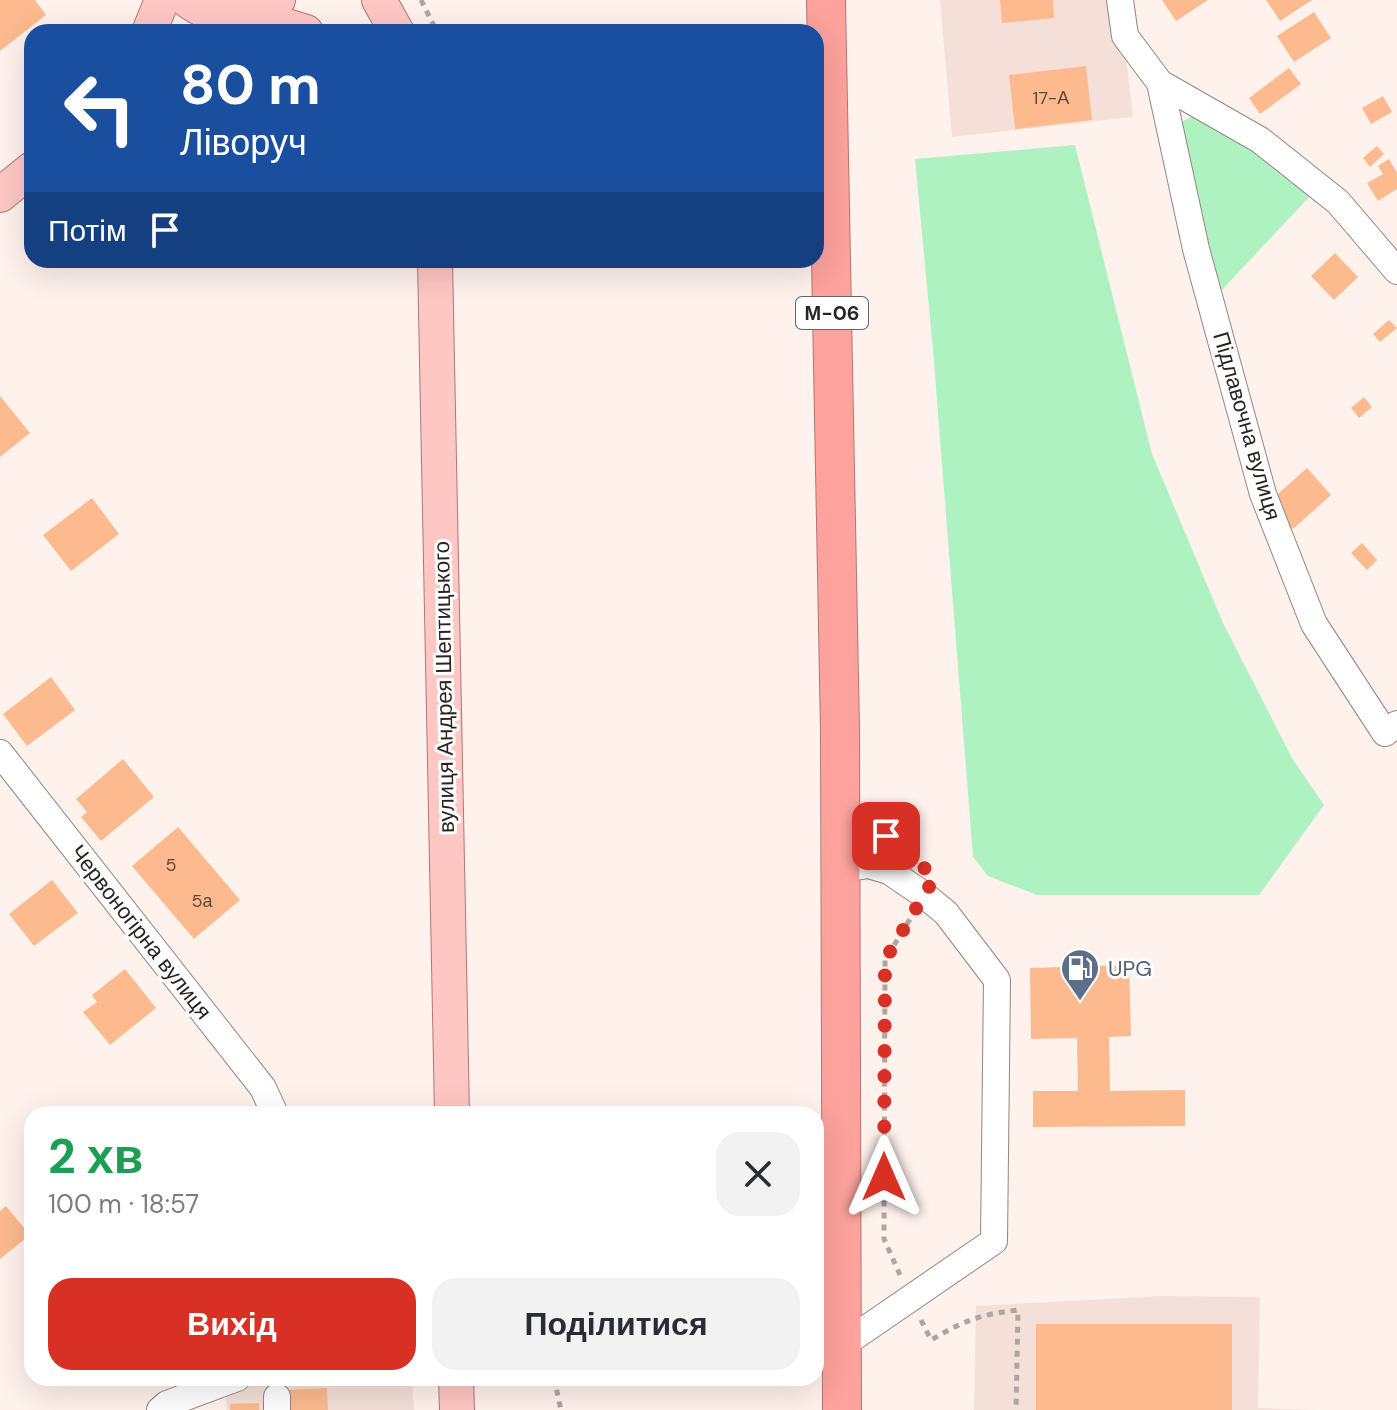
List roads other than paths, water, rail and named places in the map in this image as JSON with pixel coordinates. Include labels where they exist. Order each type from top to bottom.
[{"type":"highway","name":"М-06","points":[[826,0],[840,731],[842,1410]]},
{"type":"main road","points":[[152,24],[162,0]]},
{"type":"main road","points":[[187,0],[218,16],[244,16],[275,24]]},
{"type":"main road","points":[[379,0],[392,24]]},
{"type":"main road","points":[[0,195],[24,176]]},
{"type":"main road","name":"вулиця Андрея Шептицького","points":[[435,268],[452,1106]]},
{"type":"main road","points":[[456,1386],[457,1410]]},
{"type":"street","name":"Підлавочна вулиця","points":[[1120,0],[1125,36],[1160,83],[1271,149],[1338,202],[1397,271]]},
{"type":"street","name":"Підлавочна вулиця","points":[[1160,83],[1196,249],[1263,494],[1314,624],[1385,733],[1397,724]]},
{"type":"street","name":"Червоногірна вулиця","points":[[0,753],[263,1088],[271,1106]]},
{"type":"street","points":[[841,869],[869,865],[889,871],[924,895],[946,913],[997,980],[994,1241],[841,1346]]},
{"type":"street","points":[[160,1410],[167,1404],[215,1386]]},
{"type":"place","name":"UPG","points":[[1080,1002]]}]
